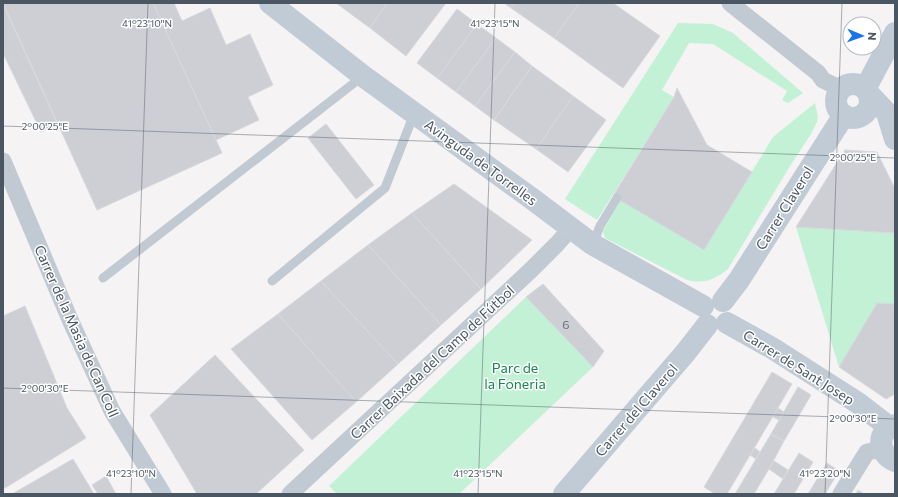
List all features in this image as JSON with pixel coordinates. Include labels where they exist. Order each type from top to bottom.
[{"type":"street","name":"Avinguda de Torrelles","points":[[270,3],[363,76],[592,244],[715,314]]},
{"type":"street","points":[[730,3],[818,73],[823,80],[841,89]]},
{"type":"street","points":[[852,115],[868,110],[870,104],[867,91],[895,33]]},
{"type":"street","points":[[849,84],[855,84],[867,91],[887,113],[894,138],[852,115],[840,112],[836,104],[837,94],[841,89],[849,84]]},
{"type":"street","name":"Carrer Claverol","points":[[715,314],[852,115]]},
{"type":"street","name":"Carrer de la Masia de Can Coll","points":[[3,161],[71,322],[112,411],[164,494]]},
{"type":"street","name":"Carrer Baixada del Camp de Fútbol","points":[[290,494],[531,270],[557,244],[570,228]]},
{"type":"street","name":"Carrer de Sant Josep","points":[[715,314],[762,342],[892,426]]},
{"type":"street","name":"Carrer del Claverol","points":[[564,494],[686,352],[715,314]]},
{"type":"street","points":[[841,494],[867,452],[888,455],[882,436],[885,431],[892,426]]},
{"type":"lane","points":[[103,278],[363,76]]},
{"type":"lane","points":[[272,281],[385,188],[414,114]]},
{"type":"lane","points":[[592,244],[600,226],[617,198]]},
{"type":"green space","points":[[678,23],[713,24],[733,33],[803,93],[788,103],[782,100],[787,91],[713,44],[689,43],[662,90],[674,97],[597,220],[565,199]]},
{"type":"green space","points":[[815,103],[818,117],[811,134],[728,269],[718,276],[699,282],[687,280],[605,238],[603,231],[621,200],[704,250],[773,137]]},
{"type":"green space","points":[[796,227],[895,233],[895,304],[877,303],[839,367]]},
{"type":"green space","name":"Parc de la Foneria","points":[[526,297],[593,367],[459,494],[337,494],[329,486]]},
{"type":"building","points":[[3,3],[153,3],[222,153],[97,210]]},
{"type":"building","points":[[153,3],[174,3],[182,21],[210,8],[226,45],[250,34],[273,85],[248,97],[259,120],[216,140]]},
{"type":"building","points":[[336,3],[387,3],[370,28]]},
{"type":"building","points":[[387,3],[446,3],[406,56],[370,28]]},
{"type":"building","points":[[504,3],[514,3],[511,8]]},
{"type":"building","points":[[514,3],[579,3],[554,38],[511,8]]},
{"type":"building","points":[[579,3],[613,3],[660,36],[623,88],[554,38]]},
{"type":"building","points":[[3,4],[58,125],[41,132],[3,53]]},
{"type":"building","points":[[457,9],[477,24],[437,78],[417,63]]},
{"type":"building","points":[[477,24],[496,38],[456,92],[437,78]]},
{"type":"building","points":[[496,38],[515,52],[475,106],[456,92]]},
{"type":"building","points":[[515,52],[532,66],[494,120],[475,106]]},
{"type":"building","points":[[532,66],[573,96],[536,149],[494,120]]},
{"type":"building","points":[[677,88],[707,145],[752,172],[704,250],[613,196],[674,97]]},
{"type":"building","points":[[573,96],[606,120],[568,172],[536,149]]},
{"type":"building","points":[[326,124],[374,185],[356,199],[308,138]]},
{"type":"building","points":[[845,150],[877,152],[895,189],[895,233],[796,227]]},
{"type":"building","points":[[454,184],[532,240],[481,289],[412,213]]},
{"type":"building","points":[[412,213],[481,289],[441,325],[368,245]]},
{"type":"building","points":[[368,245],[441,325],[398,364],[321,281]]},
{"type":"building","points":[[321,281],[398,364],[356,402],[278,314]]},
{"type":"building","points":[[543,284],[604,351],[593,367],[526,297]]},
{"type":"building","points":[[877,303],[895,304],[895,394],[886,399],[839,367]]},
{"type":"building","points":[[25,306],[67,408],[86,438],[5,488],[3,485],[3,316]]},
{"type":"building","points":[[278,314],[356,402],[312,440],[231,349]]},
{"type":"building","points":[[215,355],[304,450],[256,494],[197,494],[150,415]]},
{"type":"building","points":[[772,372],[792,384],[727,494],[715,494],[704,487]]},
{"type":"building","points":[[798,387],[811,395],[784,441],[771,434]]},
{"type":"building","points":[[778,408],[784,412],[779,420],[773,417]]},
{"type":"building","points":[[771,434],[784,441],[754,494],[735,494]]},
{"type":"building","points":[[755,448],[760,452],[756,459],[750,455]]},
{"type":"building","points":[[799,453],[813,462],[794,494],[774,494]]},
{"type":"building","points":[[73,459],[94,494],[12,494]]},
{"type":"building","points":[[774,461],[788,470],[783,479],[769,469]]},
{"type":"building","points":[[827,463],[839,471],[825,494],[808,494]]},
{"type":"building","points":[[106,476],[116,494],[98,494],[92,485]]},
{"type":"building","points":[[858,490],[864,494],[856,494]]}]
